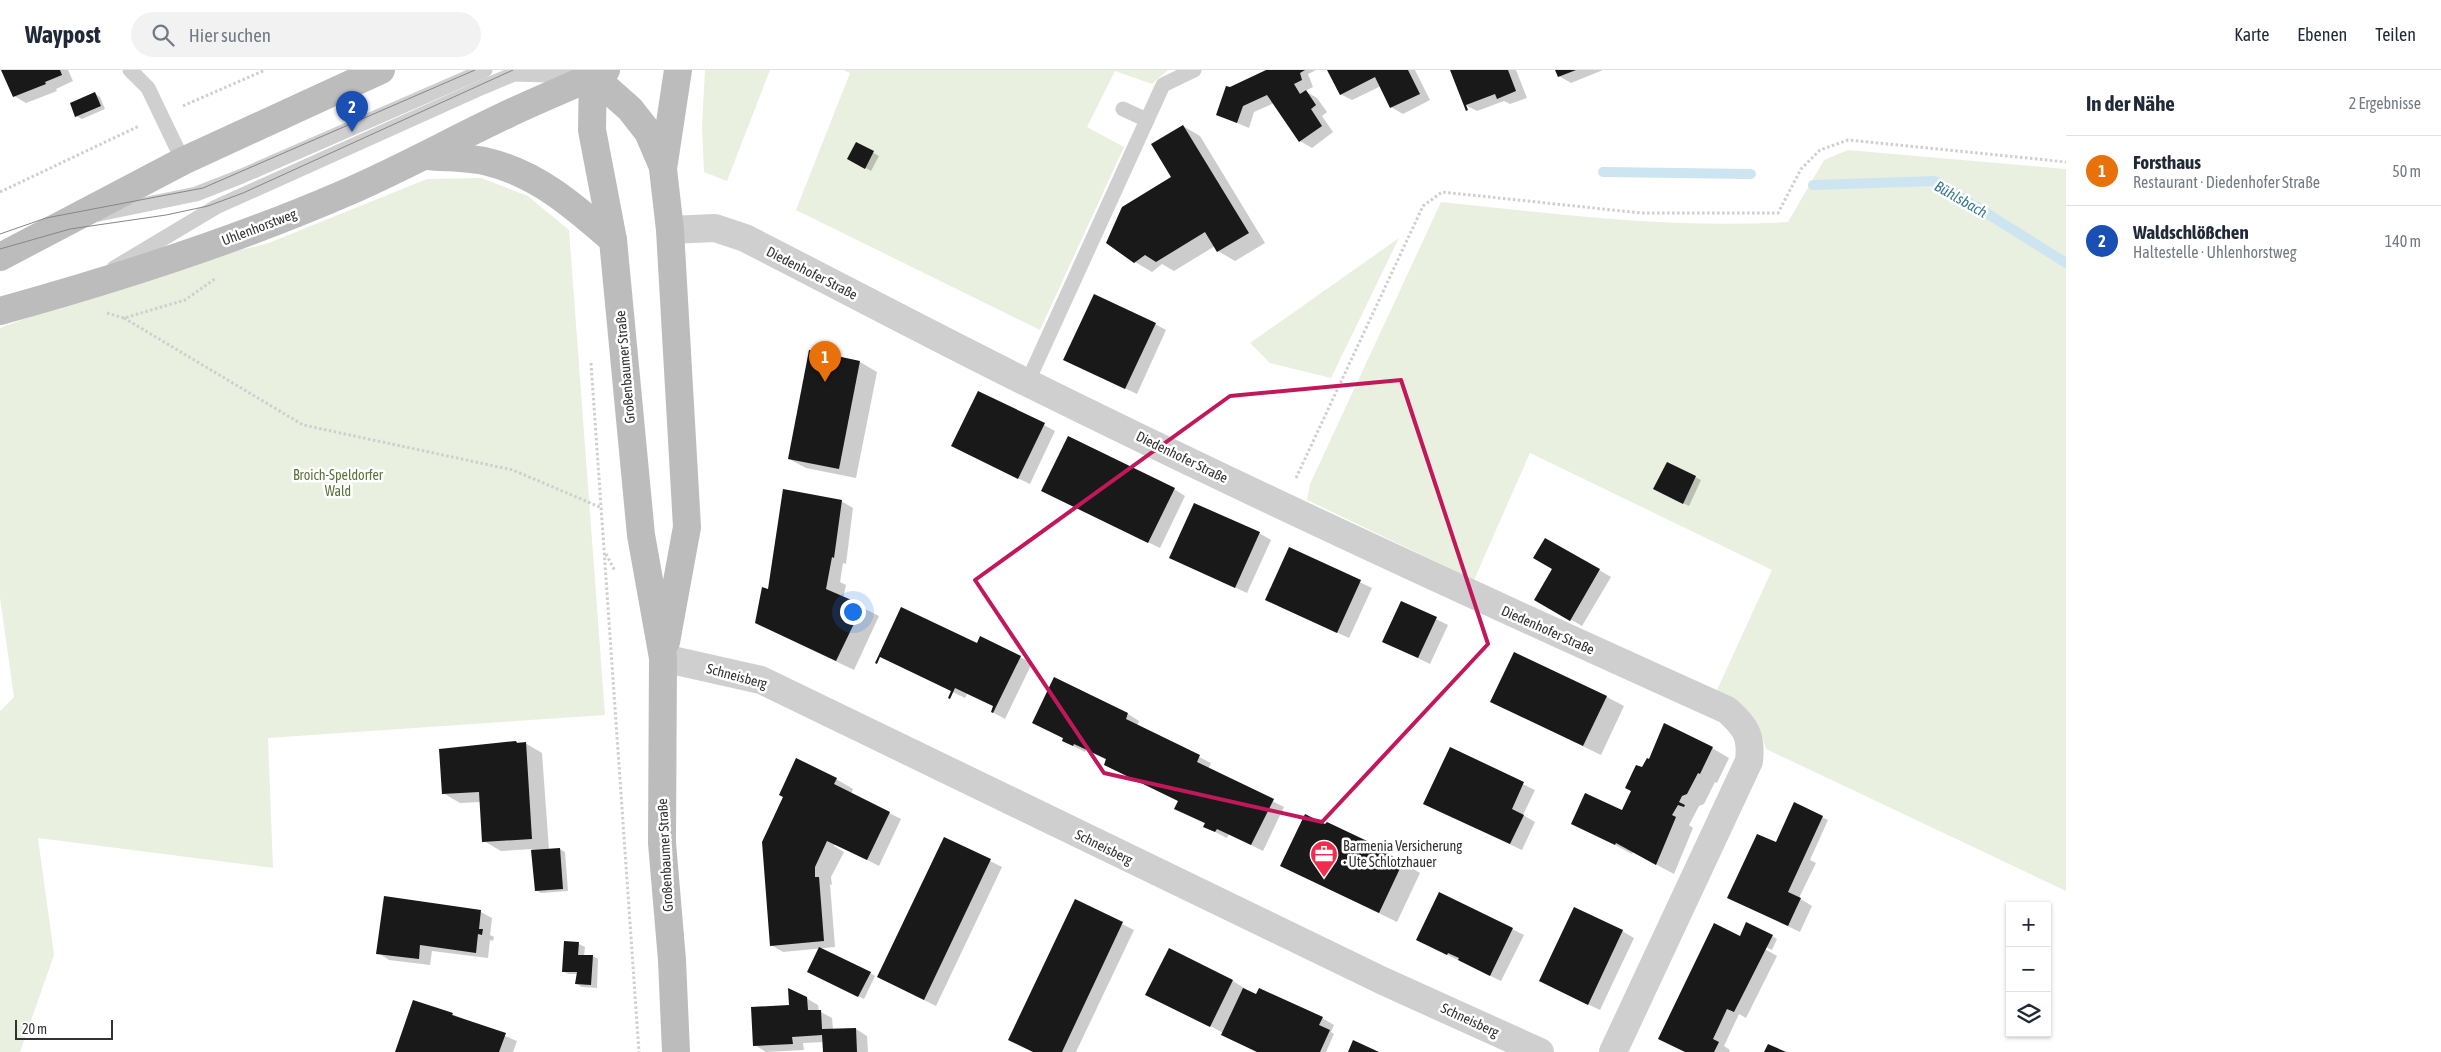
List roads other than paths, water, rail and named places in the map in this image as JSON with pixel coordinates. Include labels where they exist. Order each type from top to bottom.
[{"type":"street","points":[[0,257],[182,161],[381,70]]},
{"type":"street","name":"Großenbaumer Straße","points":[[662,658],[687,527],[670,230],[663,169],[678,70]]},
{"type":"street","name":"Großenbaumer Straße","points":[[595,72],[630,109],[648,132],[663,169]]},
{"type":"street","name":"Großenbaumer Straße","points":[[595,72],[592,130],[613,240],[641,536],[662,658],[662,842],[672,960],[676,1052]]},
{"type":"street","name":"Uhlenhorstweg","points":[[0,311],[81,289],[253,230],[342,195],[427,156],[507,114],[595,72]]},
{"type":"street","points":[[427,156],[487,162],[542,184],[569,201],[613,240]]},
{"type":"street","name":"Diedenhofer Straße","points":[[670,230],[715,228],[745,238],[1027,383],[1521,618],[1727,710],[1747,733],[1751,745],[1749,761],[1613,1052]]},
{"type":"street","name":"Schneisberg","points":[[662,658],[761,680],[1365,972],[1540,1052]]},
{"type":"lane","points":[[130,70],[148,88],[182,161]]},
{"type":"lane","points":[[68,221],[196,194],[242,176],[485,70]]},
{"type":"lane","points":[[1027,383],[1163,85],[1194,70]]},
{"type":"lane","points":[[81,289],[216,207],[483,87],[514,74],[595,72]]},
{"type":"lane","points":[[1123,109],[1147,120]]},
{"type":"waterway","name":"Bühlsbach","points":[[1603,172],[1751,174]]},
{"type":"waterway","name":"Bühlsbach","points":[[1813,185],[1935,181],[2066,263]]},
{"type":"tram line","points":[[0,234],[46,218],[203,188],[475,70]]},
{"type":"tram line","points":[[0,249],[70,229],[166,215],[208,206],[243,193],[513,70]]},
{"type":"place","name":"Waldschlößchen","points":[[352,132]]},
{"type":"place","name":"Forsthaus","points":[[825,382]]},
{"type":"place","name":"Barmenia Versicherung - Ute Schlotzhauer","points":[[1324,878]]},
{"type":"park label","name":"Broich-Speldorfer Wald","points":[[338,484]]}]
